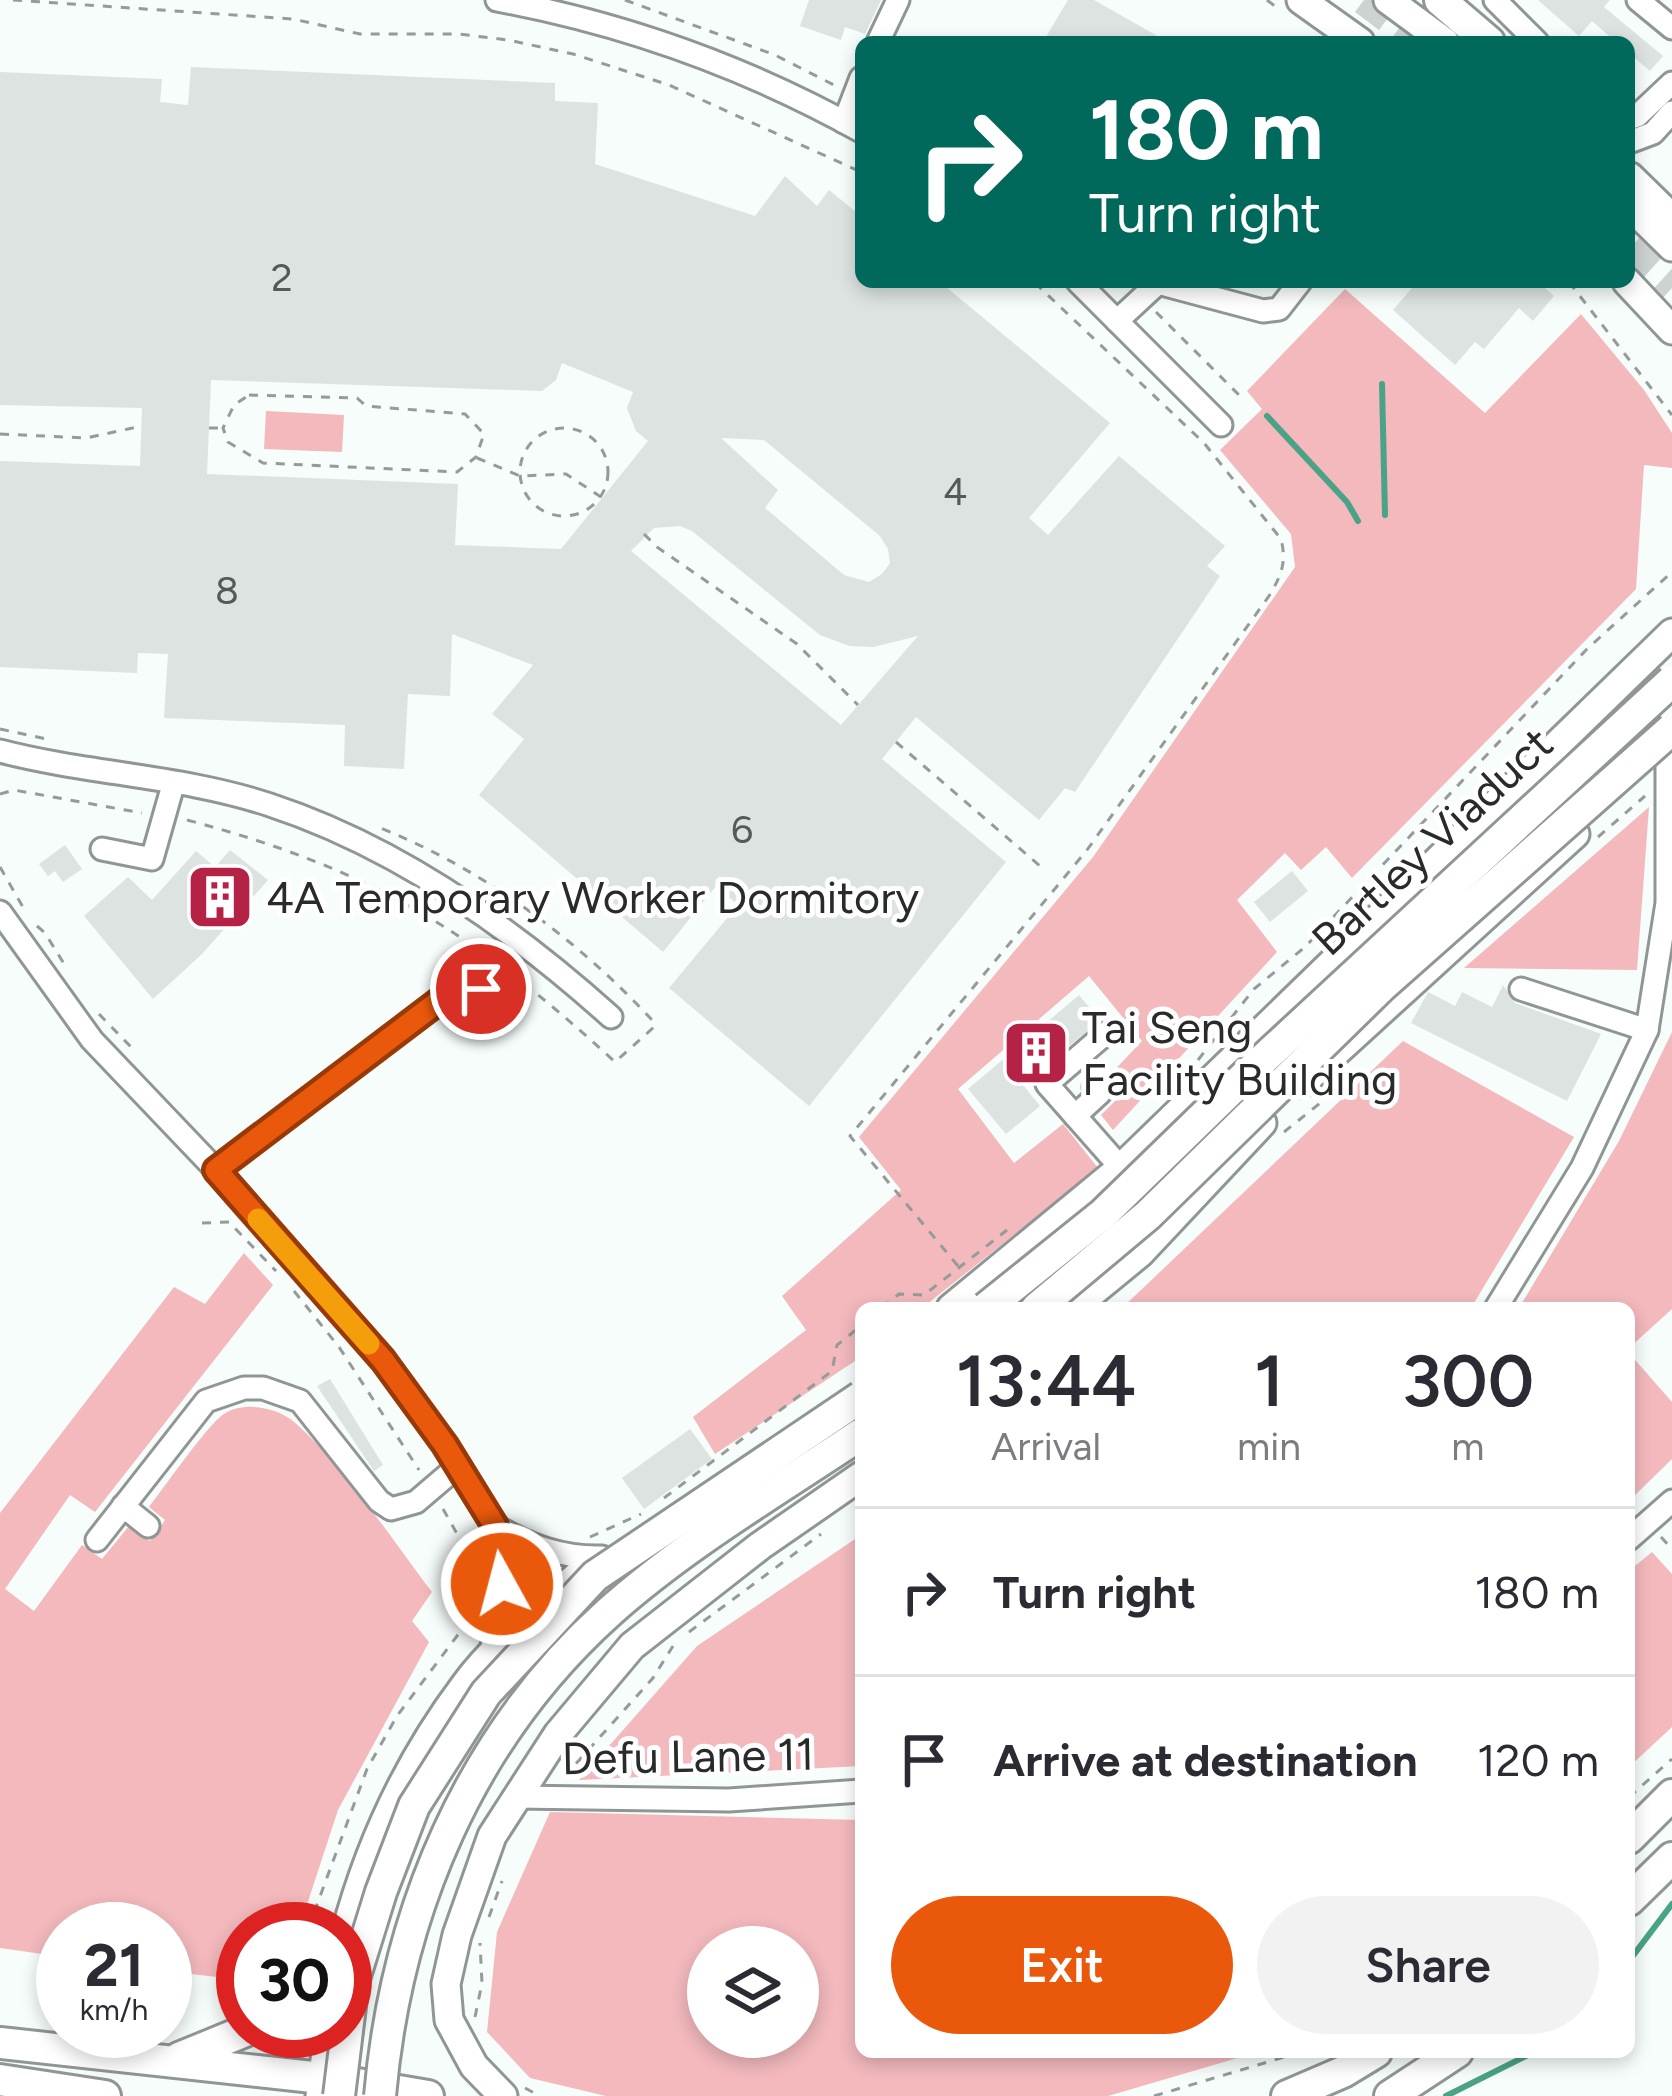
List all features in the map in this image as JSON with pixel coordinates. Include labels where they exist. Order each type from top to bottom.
[{"type":"highway","points":[[1440,0],[1482,36]]},
{"type":"highway","points":[[1635,184],[1672,220]]},
{"type":"highway","name":"Bartley Viaduct","points":[[977,1302],[1103,1214],[1245,1076],[1672,681]]},
{"type":"highway","name":"Bartley Viaduct","points":[[1043,1302],[1148,1215],[1382,986],[1665,757]]},
{"type":"highway","points":[[327,2090],[353,1982],[414,1806],[486,1693],[595,1576],[855,1401]]},
{"type":"highway","points":[[0,2043],[173,2060],[327,2090],[401,2095],[394,1991],[426,1882],[457,1811],[508,1726],[572,1647],[640,1587],[855,1438]]},
{"type":"highway","points":[[1635,1832],[1672,1795]]},
{"type":"highway","points":[[1635,1894],[1672,1858]]},
{"type":"highway","points":[[173,2060],[216,2043]]},
{"type":"highway","points":[[1287,2096],[1366,2058]]},
{"type":"highway","points":[[1390,2096],[1448,2058]]},
{"type":"highway","points":[[0,2080],[104,2096]]},
{"type":"main road","points":[[1301,0],[1352,36]]},
{"type":"main road","points":[[1388,0],[1437,36]]},
{"type":"main road","points":[[1635,212],[1672,247]]},
{"type":"main road","points":[[1633,288],[1672,329]]},
{"type":"main road","points":[[975,1302],[1121,1168],[1672,633]]},
{"type":"main road","points":[[1080,1302],[1140,1253],[1274,1110],[1665,757]]},
{"type":"main road","points":[[1383,914],[1380,944],[1386,956],[1398,967],[1424,972]]},
{"type":"main road","points":[[354,1902],[389,1805],[466,1683],[491,1655],[602,1557],[855,1383]]},
{"type":"main road","points":[[503,2096],[474,2066],[449,2020],[446,1984],[480,1865],[516,1797],[558,1734],[632,1646],[760,1546],[855,1480]]},
{"type":"main road","points":[[561,1591],[587,1610],[609,1636],[620,1661]]},
{"type":"main road","points":[[327,2090],[328,2058]]},
{"type":"street","points":[[497,0],[682,46],[853,127]]},
{"type":"street","points":[[881,36],[898,0]]},
{"type":"street","points":[[1477,0],[1513,36]]},
{"type":"street","points":[[1495,0],[1531,36]]},
{"type":"street","points":[[1638,0],[1672,28]]},
{"type":"street","points":[[1635,117],[1672,82]]},
{"type":"street","points":[[1635,140],[1653,133],[1672,112]]},
{"type":"street","points":[[1084,288],[1221,425]]},
{"type":"street","points":[[1117,321],[1152,288],[1263,311],[1279,309],[1295,288]]},
{"type":"street","points":[[0,751],[268,804],[396,861],[497,922],[611,1017]]},
{"type":"street","points":[[0,765],[24,757]]},
{"type":"street","points":[[1500,1302],[1582,1168],[1647,1030],[1670,903],[1665,757]]},
{"type":"street","points":[[102,849],[152,859],[173,784]]},
{"type":"street","points":[[0,912],[92,1040],[216,1170],[383,1360],[457,1467],[495,1526],[503,1564],[491,1655]]},
{"type":"street","points":[[1521,988],[1647,1030]]},
{"type":"street","points":[[216,1170],[439,1001],[481,989],[514,1003]]},
{"type":"street","points":[[1105,1034],[1047,1084],[1121,1168]]},
{"type":"street","points":[[1075,1116],[1100,1094],[1094,1087]]},
{"type":"street","points":[[97,1540],[206,1402],[244,1388],[263,1388],[300,1401],[379,1501],[391,1509],[416,1502],[457,1467]]},
{"type":"street","points":[[123,1506],[148,1526]]},
{"type":"street","points":[[1635,1535],[1669,1510]]},
{"type":"street","points":[[495,1526],[533,1548],[602,1557]]},
{"type":"street","name":"Defu Lane 11","points":[[516,1797],[729,1799],[855,1791]]},
{"type":"path","points":[[13,0],[293,20],[360,34],[459,34],[508,40],[573,54],[669,86],[855,169]]},
{"type":"path","points":[[625,0],[855,85]]},
{"type":"path","points":[[958,1266],[850,1136],[1087,850],[1269,596],[1282,573],[1285,554],[1281,539],[1204,443],[1040,288]]},
{"type":"path","points":[[1152,288],[1244,401]]},
{"type":"path","points":[[1574,288],[1672,415]]},
{"type":"path","points":[[249,394],[357,398],[366,406],[465,414],[484,434],[476,457],[458,472],[263,464],[228,442],[223,428],[234,405],[249,394]]},
{"type":"path","points":[[0,434],[86,439],[142,427]]},
{"type":"path","points":[[209,428],[223,428]]},
{"type":"path","points":[[551,430],[581,431],[603,452],[607,467],[601,497],[580,513],[553,515],[530,501],[520,476],[527,448],[551,430]]},
{"type":"path","points":[[476,457],[520,476],[566,474],[601,497]]},
{"type":"path","points":[[644,534],[797,644],[857,705]]},
{"type":"path","points":[[1197,1061],[1253,989],[1305,947],[1587,649],[1672,572]]},
{"type":"path","points":[[896,742],[1040,866]]},
{"type":"path","points":[[0,794],[29,792],[164,817],[268,842],[370,882],[446,925],[510,970],[615,1062]]},
{"type":"path","points":[[0,866],[74,981]]},
{"type":"path","points":[[100,1014],[130,1047]]},
{"type":"path","points":[[202,1222],[229,1222],[285,1280],[339,1347],[472,1560],[476,1589]]},
{"type":"path","points":[[889,1302],[899,1294],[924,1295],[1015,1225]]},
{"type":"path","points":[[665,1498],[832,1372],[837,1345],[855,1331]]},
{"type":"path","points":[[1635,1792],[1672,1759]]},
{"type":"path","points":[[1154,2096],[1281,2058]]},
{"type":"shaded area","points":[[1345,289],[1485,413],[1581,314],[1644,390],[1672,433],[1672,468],[1644,465],[1636,589],[1352,878],[1326,847],[1301,870],[1285,853],[1237,900],[1277,952],[1113,1130],[1101,1115],[1119,1097],[1105,1080],[1142,1041],[1089,976],[958,1089],[1014,1163],[1063,1124],[1098,1168],[930,1302],[855,1302],[855,1361],[715,1454],[693,1417],[806,1330],[782,1296],[901,1190],[859,1137],[1093,857],[1295,567],[1291,534],[1220,450],[1262,409],[1247,391]]},
{"type":"shaded area","points":[[266,411],[344,415],[342,452],[264,449]]},
{"type":"shaded area","points":[[1649,807],[1637,970],[1464,968]]},
{"type":"shaded area","points":[[1672,1032],[1672,1309],[1635,1343],[1635,1302],[1523,1302],[1619,1141]]},
{"type":"shaded area","points":[[1403,1041],[1574,1137],[1475,1302],[1128,1302]]},
{"type":"shaded area","points":[[244,1253],[273,1285],[95,1512],[70,1495],[5,1589],[34,1611],[82,1545],[102,1559],[129,1526],[150,1541],[165,1520],[149,1507],[197,1443],[224,1414],[259,1407],[286,1416],[311,1438],[432,1592],[412,1621],[429,1642],[338,1810],[308,1902],[216,1902],[216,1977],[192,1974],[192,1902],[36,1902],[36,1953],[0,1948],[0,1513],[174,1287],[205,1304]]},
{"type":"shaded area","points":[[1635,1360],[1672,1402],[1672,1459],[1635,1495]]},
{"type":"shaded area","points":[[855,1539],[855,1766],[579,1780],[697,1646]]},
{"type":"shaded area","points":[[1652,1552],[1672,1574],[1672,1727],[1635,1761],[1635,1566]]},
{"type":"shaded area","points":[[550,1812],[855,1820],[855,2058],[1238,2058],[1108,2096],[606,2096],[530,2078],[487,2032],[497,1932]]},
{"type":"building","points":[[809,0],[881,0],[865,34],[845,27],[841,40],[800,26]]},
{"type":"building","points":[[1068,0],[1094,0],[1157,36],[1047,36]]},
{"type":"building","points":[[1538,0],[1610,0],[1604,7],[1663,56],[1650,71],[1635,58],[1635,36],[1609,36],[1592,21],[1579,36]]},
{"type":"building","points":[[191,67],[555,83],[555,101],[598,103],[595,164],[755,216],[785,176],[817,206],[829,190],[855,211],[855,288],[947,288],[1110,423],[1029,518],[1048,535],[1119,456],[1225,546],[1207,566],[1220,576],[1075,792],[1065,788],[1039,820],[916,717],[882,759],[1006,862],[809,1106],[669,988],[738,905],[716,886],[663,952],[479,795],[524,739],[492,714],[533,665],[452,634],[450,696],[408,694],[404,769],[344,766],[345,725],[164,718],[168,654],[138,653],[137,673],[0,667],[0,461],[140,466],[142,408],[0,405],[0,72],[162,79],[160,102],[188,105]],"holes":[[[562,363],[633,392],[627,408],[636,431],[648,441],[561,549],[455,545],[458,484],[207,474],[211,380],[542,391],[556,380]],[[721,438],[764,440],[880,536],[890,563],[882,574],[869,582],[844,575],[765,508],[778,490]],[[680,526],[820,635],[849,646],[873,647],[918,636],[841,725],[631,551],[654,528]]]},
{"type":"building","points":[[1412,288],[1545,288],[1554,296],[1533,321],[1519,308],[1484,349],[1475,342],[1455,365],[1393,310]]},
{"type":"building","points":[[65,845],[82,869],[63,882],[55,871],[48,876],[39,864]]},
{"type":"building","points":[[230,850],[268,880],[202,954],[153,999],[84,916],[128,877],[152,900],[196,851],[215,867]]},
{"type":"building","points":[[1292,871],[1308,891],[1270,922],[1254,902]]},
{"type":"building","points":[[1503,985],[1515,1003],[1601,1034],[1567,1101],[1411,1023],[1428,992],[1455,1006],[1462,992],[1492,1007]]},
{"type":"building","name":"Tai Seng Facility Building","points":[[1079,995],[1100,1020],[1023,1085],[1040,1106],[1006,1134],[968,1089]]},
{"type":"building","points":[[330,1379],[383,1465],[374,1471],[317,1386]]},
{"type":"building","points":[[690,1429],[712,1459],[644,1509],[622,1478]]},
{"type":"waterway","points":[[1382,384],[1385,515]]},
{"type":"waterway","points":[[1267,416],[1347,502],[1358,521]]},
{"type":"waterway","points":[[1635,1953],[1672,1904]]},
{"type":"waterway","points":[[1446,2096],[1522,2058]]},
{"type":"tunnel","points":[[1364,0],[1412,36]]},
{"type":"tunnel","points":[[1635,254],[1672,288]]},
{"type":"slow traffic","points":[[258,1219],[369,1344]]},
{"type":"place","name":"4A Temporary Worker Dormitory","points":[[220,897]]},
{"type":"place","name":"Tai Seng Facility Building","points":[[1036,1053]]},
{"type":"route","points":[[481,989],[439,1001],[216,1170],[383,1360],[445,1445],[495,1526],[502,1584]]}]
